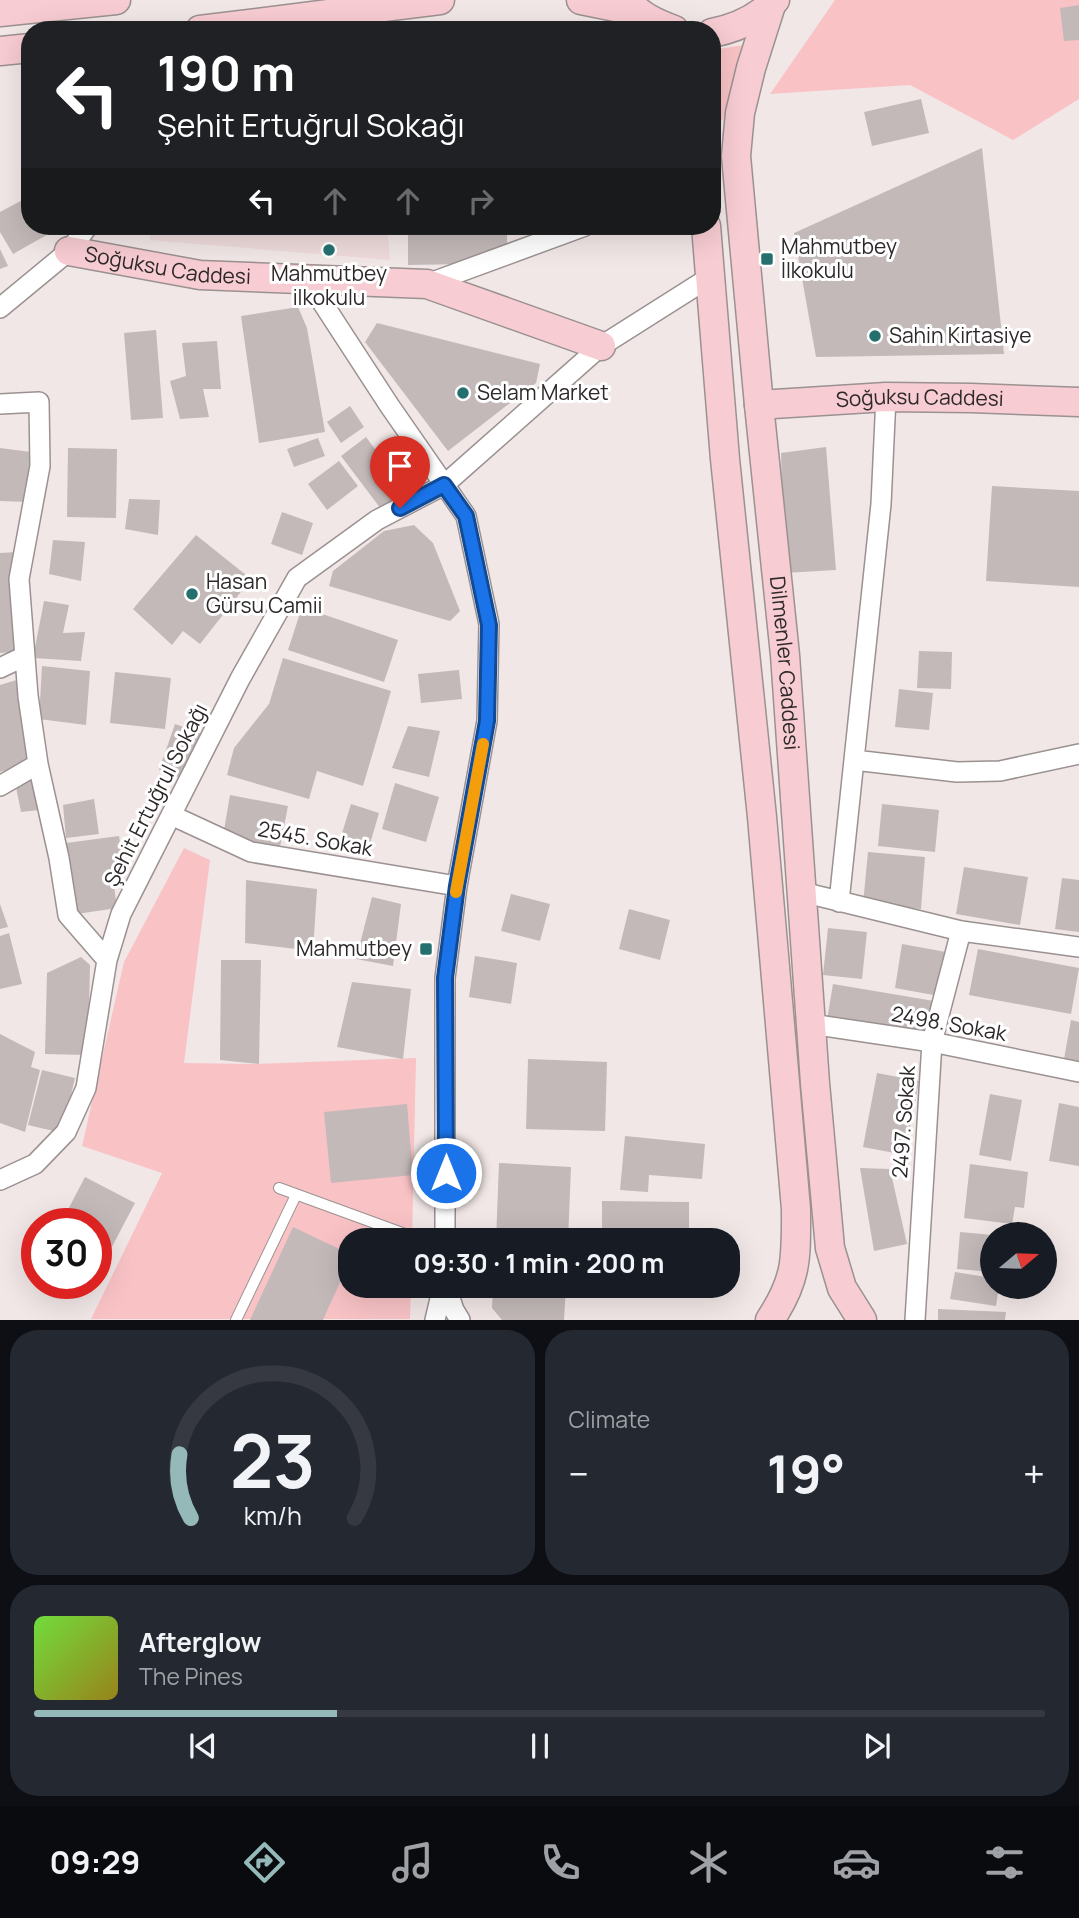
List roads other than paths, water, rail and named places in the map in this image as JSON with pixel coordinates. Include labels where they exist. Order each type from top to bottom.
[{"type":"street","points":[[0,12],[76,2],[116,0]]},
{"type":"street","points":[[272,21],[440,0]]},
{"type":"street","points":[[581,0],[648,18]]},
{"type":"street","points":[[721,31],[752,20],[773,3]]},
{"type":"street","name":"Dilmenler Caddesi","points":[[773,3],[751,68],[740,113],[736,156],[785,655],[830,1248],[842,1288],[862,1320]]},
{"type":"street","points":[[0,51],[21,49]]},
{"type":"street","points":[[0,308],[69,251],[81,235]]},
{"type":"street","points":[[427,284],[560,235]]},
{"type":"street","name":"Dilmenler Caddesi","points":[[707,235],[725,459],[764,831],[796,1209],[796,1262],[792,1278],[770,1320]]},
{"type":"street","name":"Soğuksu Caddesi","points":[[69,251],[200,275],[427,284],[601,346]]},
{"type":"street","name":"Şehit Ertuğrul Sokağı","points":[[0,1179],[35,1164],[66,1132],[86,1088],[107,960],[121,914],[240,679],[297,578],[377,520],[444,485],[601,346],[710,277]]},
{"type":"street","points":[[307,279],[466,516],[489,625],[487,721],[457,886],[445,978],[444,1228]]},
{"type":"street","points":[[839,902],[881,504],[886,397]]},
{"type":"street","name":"Soğuksu Caddesi","points":[[759,405],[886,397],[1079,402]]},
{"type":"street","points":[[0,404],[39,402],[40,466],[19,579],[28,696],[38,764],[68,915],[107,960]]},
{"type":"street","points":[[0,668],[25,656]]},
{"type":"street","points":[[854,760],[957,772],[1000,771],[1079,754]]},
{"type":"street","points":[[0,786],[38,764]]},
{"type":"street","name":"2545. Sokak","points":[[171,815],[251,852],[457,886]]},
{"type":"street","points":[[802,892],[961,931],[1079,947]]},
{"type":"street","name":"2497. Sokak","points":[[915,1320],[932,1042],[961,931]]},
{"type":"street","name":"2498. Sokak","points":[[811,1024],[932,1042],[1079,1072]]},
{"type":"street","points":[[792,1278],[791,1309],[796,1320]]},
{"type":"street","points":[[834,1320],[842,1288]]},
{"type":"street","points":[[435,1320],[441,1298]]},
{"type":"street","points":[[450,1298],[460,1320]]},
{"type":"lane","points":[[279,1188],[388,1228]]},
{"type":"lane","points":[[236,1320],[296,1195]]},
{"type":"place","name":"Mahmutbey ilkokulu","points":[[329,250]]},
{"type":"place","name":"Mahmutbey İlkokulu","points":[[767,259]]},
{"type":"place","name":"Sahin Kirtasiye","points":[[875,336]]},
{"type":"place","name":"Selam Market","points":[[463,393]]},
{"type":"place","name":"Hasan Gürsu Camii","points":[[192,594]]},
{"type":"place","name":"Mahmutbey","points":[[426,949]]}]
